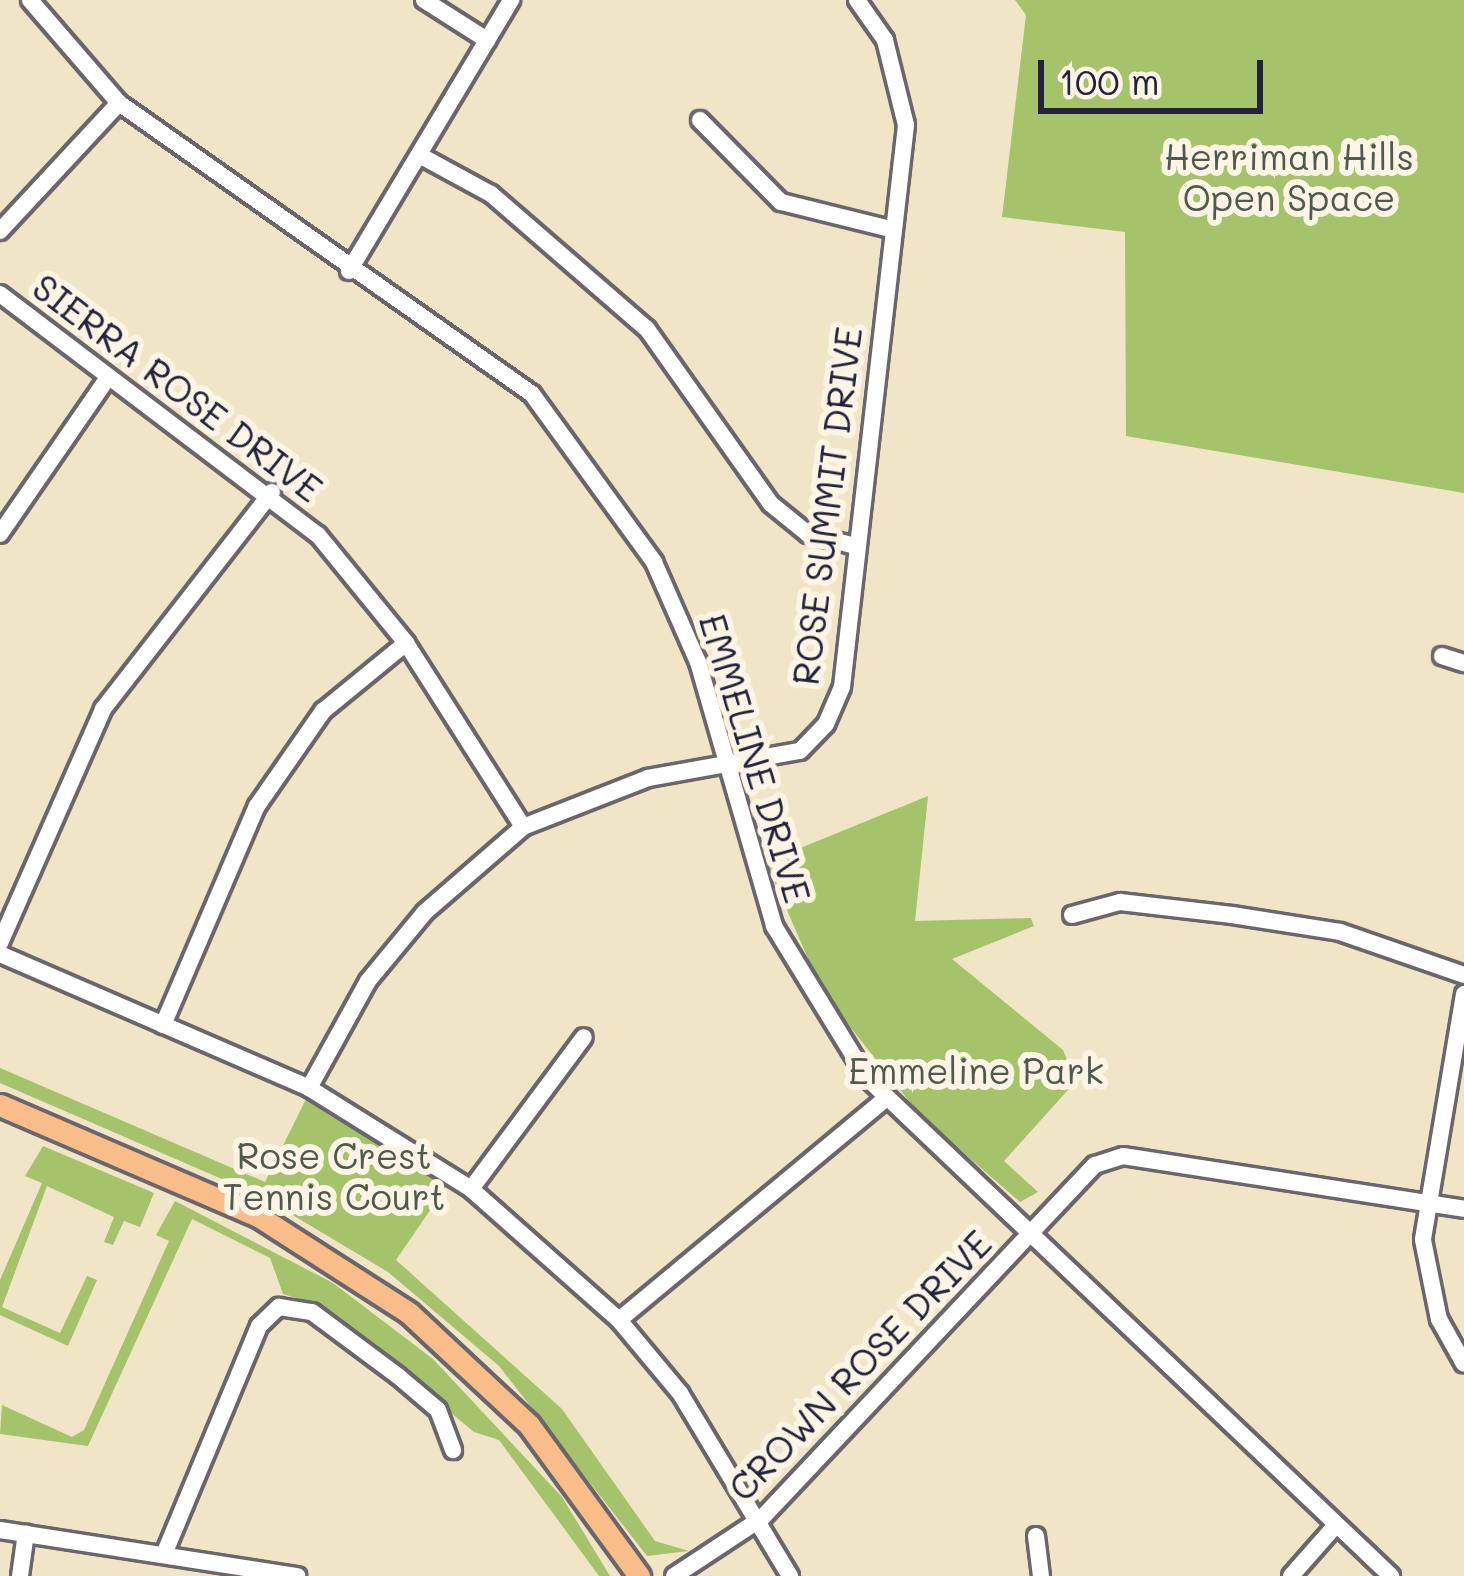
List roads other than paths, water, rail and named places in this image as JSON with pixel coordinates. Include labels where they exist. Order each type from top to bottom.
[{"type":"main road","points":[[0,1105],[258,1216],[409,1313],[529,1425],[638,1576]]},
{"type":"street","name":"EMMELINE DRIVE","points":[[30,0],[119,103],[349,271],[532,394],[602,481],[663,582],[727,766],[774,926],[886,1098],[1391,1576]]},
{"type":"street","points":[[424,0],[487,40]]},
{"type":"street","points":[[349,271],[511,0]]},
{"type":"street","name":"ROSE SUMMIT DRIVE","points":[[309,1088],[411,929],[523,827],[648,778],[800,752],[826,724],[842,687],[906,125],[886,40],[857,0]]},
{"type":"street","points":[[0,231],[119,103]]},
{"type":"street","points":[[700,120],[781,202],[894,230]]},
{"type":"street","points":[[421,156],[490,194],[647,329],[771,504],[808,534],[855,546]]},
{"type":"street","name":"SIERRA ROSE DRIVE","points":[[0,293],[106,379],[272,492],[406,643],[523,827]]},
{"type":"street","points":[[0,534],[106,379]]},
{"type":"street","points":[[0,943],[116,688],[272,492]]},
{"type":"street","points":[[163,1025],[256,806],[323,711],[406,643]]},
{"type":"street","points":[[1442,656],[1464,663]]},
{"type":"street","points":[[1072,915],[1120,902],[1254,918],[1340,932],[1464,975]]},
{"type":"street","points":[[0,954],[309,1088],[471,1189],[620,1320],[762,1518],[790,1576]]},
{"type":"street","points":[[1464,994],[1427,1202],[1426,1278],[1464,1364]]},
{"type":"street","points":[[471,1189],[584,1036]]},
{"type":"street","points":[[620,1320],[886,1098]]},
{"type":"street","name":"CROWN ROSE DRIVE","points":[[674,1576],[762,1518],[1095,1165],[1123,1156],[1464,1209]]},
{"type":"street","points":[[165,1552],[259,1326],[286,1306],[313,1312],[438,1410],[453,1450]]},
{"type":"street","points":[[1292,1576],[1336,1525]]},
{"type":"street","points":[[0,1530],[297,1576]]},
{"type":"street","points":[[20,1576],[26,1533]]},
{"type":"street","points":[[1036,1536],[1041,1576]]},
{"type":"park label","name":"Herriman Hills Open Space","points":[[1289,176]]},
{"type":"park label","name":"Emmeline Park","points":[[976,1070]]},
{"type":"park label","name":"Rose Crest Tennis Court","points":[[334,1174]]}]
